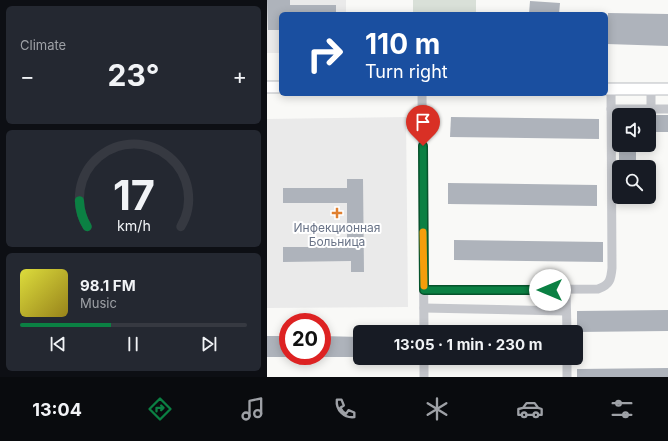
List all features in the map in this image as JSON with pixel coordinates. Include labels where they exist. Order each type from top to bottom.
[{"type":"main road","points":[[267,87],[279,87]]},
{"type":"main road","points":[[609,89],[668,89]]},
{"type":"street","points":[[424,290],[599,290],[605,287],[611,277],[611,109],[609,89]]},
{"type":"street","points":[[651,89],[651,108]]},
{"type":"street","points":[[422,96],[424,325]]},
{"type":"street","points":[[656,109],[668,109]]},
{"type":"street","points":[[566,290],[567,325]]},
{"type":"street","points":[[424,308],[566,311]]},
{"type":"street","points":[[424,365],[424,377]]},
{"type":"street","points":[[567,365],[567,377]]},
{"type":"shaded area","points":[[267,0],[346,0],[346,12],[279,12],[279,53],[267,53]]},
{"type":"shaded area","points":[[413,0],[476,0],[476,12],[413,12]]},
{"type":"shaded area","name":"Инфекционная Больница","points":[[406,117],[408,307],[267,308],[267,119]]},
{"type":"building","points":[[267,0],[290,0],[290,5],[336,5],[336,12],[279,12],[279,30],[268,30]]},
{"type":"building","points":[[530,1],[560,3],[559,12],[529,12]]},
{"type":"building","points":[[608,13],[668,14],[668,46],[608,44]]},
{"type":"building","points":[[656,115],[668,115],[668,132],[656,132]]},
{"type":"building","points":[[451,117],[599,119],[599,139],[450,137]]},
{"type":"building","points":[[619,152],[636,152],[636,160],[619,160]]},
{"type":"building","points":[[347,179],[363,179],[364,272],[351,272],[351,261],[283,262],[283,247],[347,247],[347,203],[283,203],[283,188],[347,188]]},
{"type":"building","points":[[448,183],[597,185],[597,206],[448,204]]},
{"type":"building","points":[[454,240],[603,242],[603,262],[454,260]]},
{"type":"building","points":[[668,310],[668,331],[583,332],[583,325],[577,325],[577,311]]},
{"type":"building","points":[[267,336],[279,336],[279,357],[267,357]]},
{"type":"building","points":[[331,336],[353,337],[353,357],[331,357]]},
{"type":"building","points":[[668,368],[668,377],[577,377],[577,369]]},
{"type":"slow traffic","points":[[423,232],[424,286]]},
{"type":"place","name":"Инфекционная Больница","points":[[337,213]]},
{"type":"route","points":[[423,146],[424,290],[550,290]]}]
